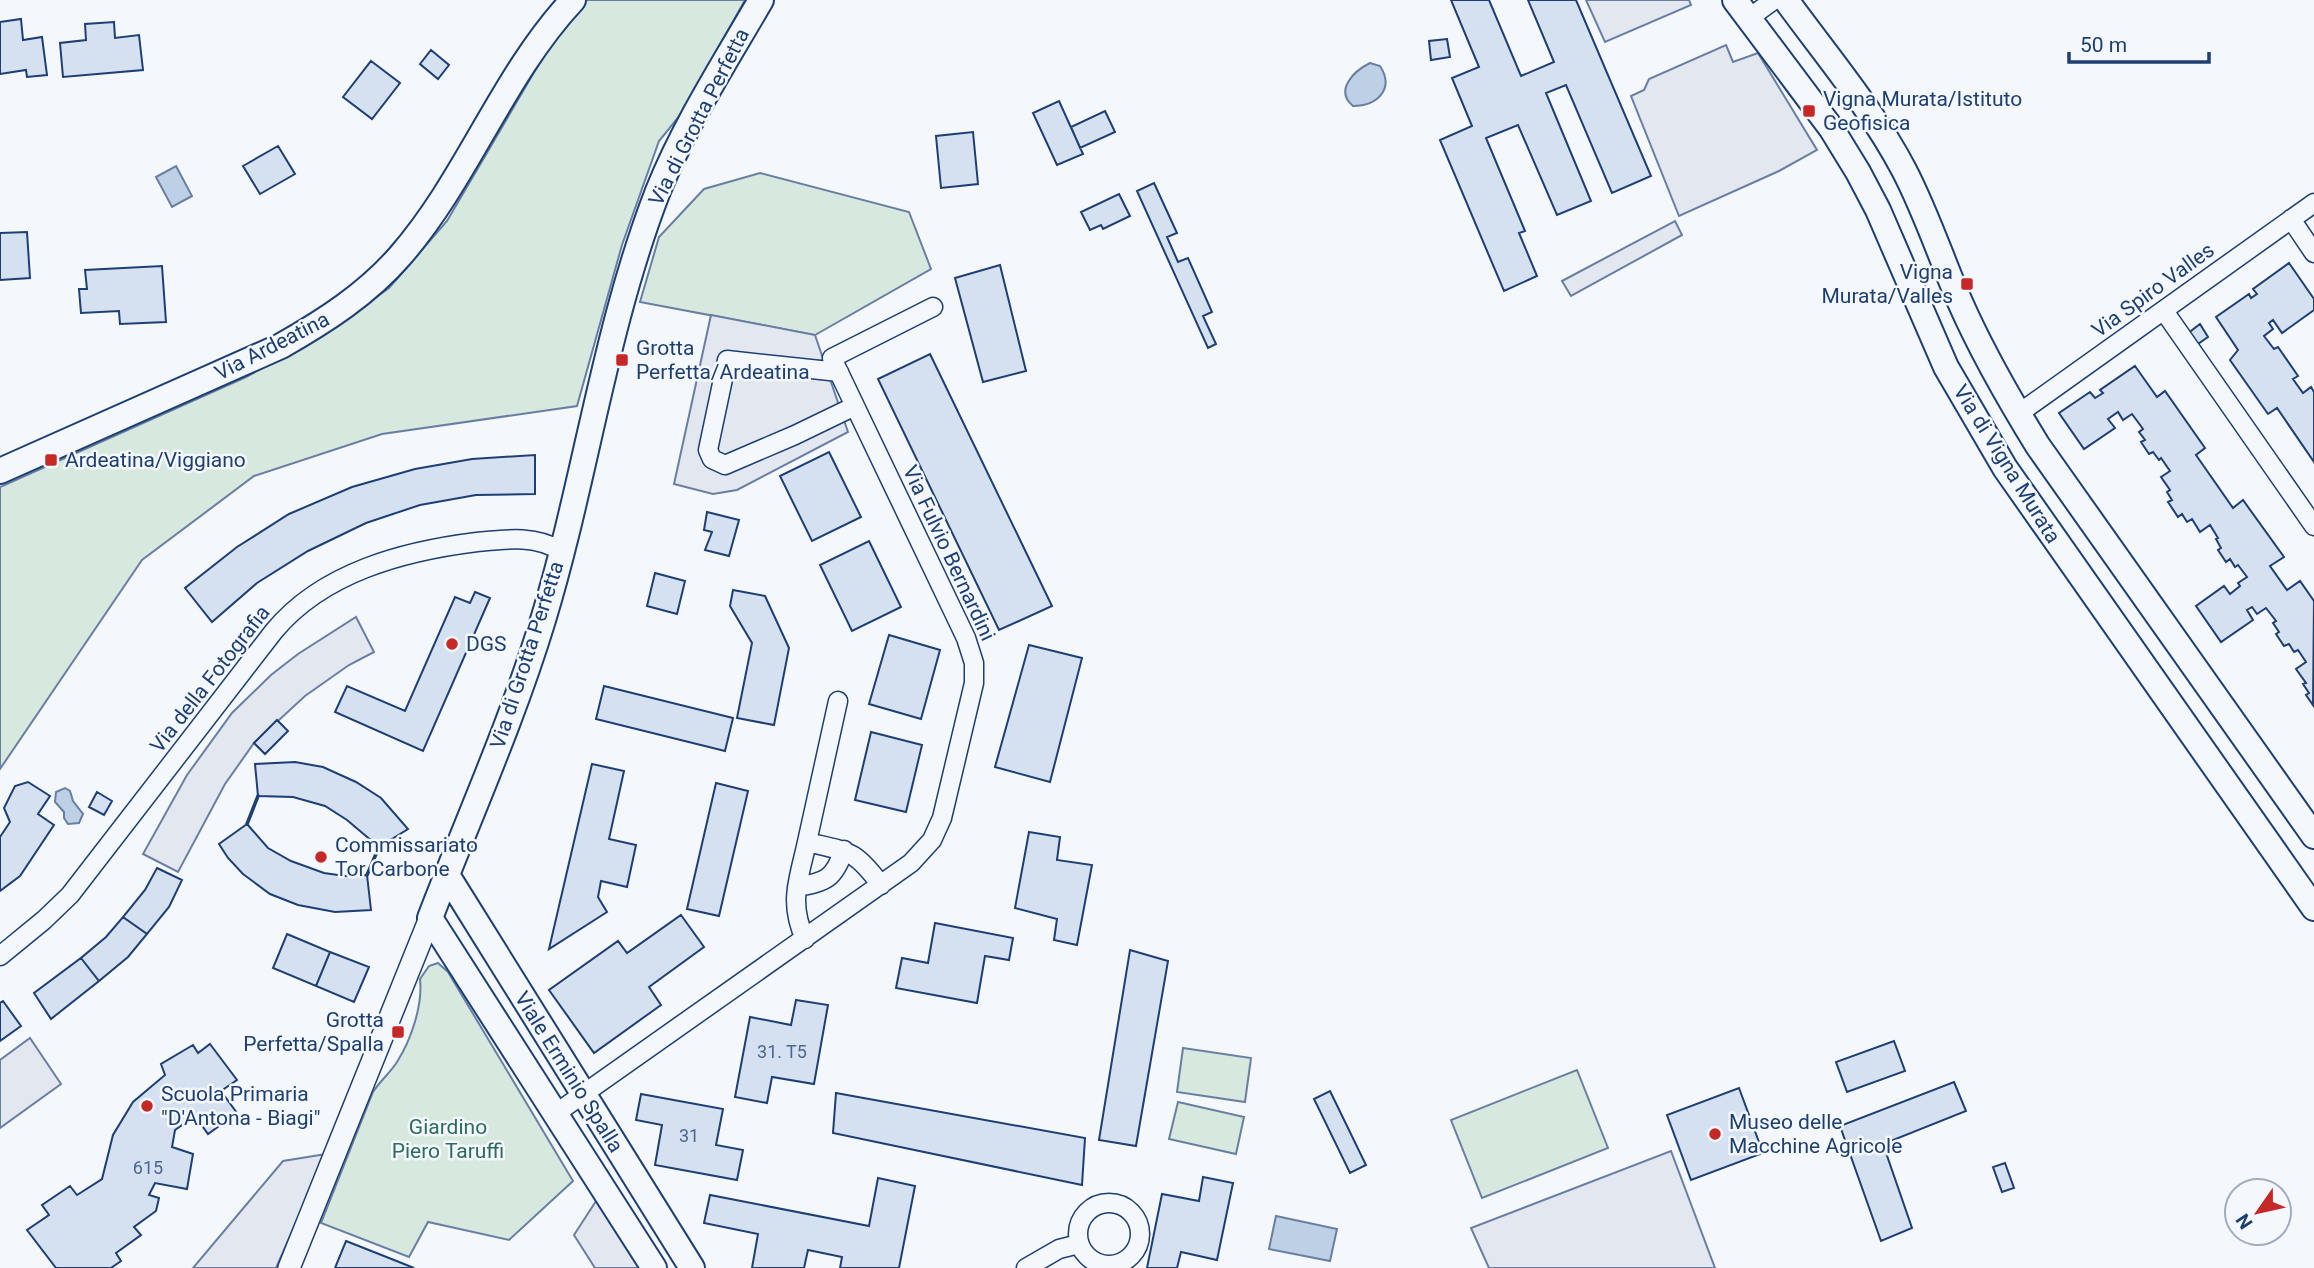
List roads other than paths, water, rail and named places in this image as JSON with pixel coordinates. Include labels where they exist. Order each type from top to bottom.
[{"type":"main road","name":"Via di Grotta Perfetta","points":[[430,918],[515,701],[542,620],[623,297],[653,204],[697,113],[761,0]]},
{"type":"main road","name":"Via di Vigna Murata","points":[[1786,0],[1856,95],[1898,160],[1915,193],[1974,333],[1997,380],[2018,414],[2070,492],[2314,836]]},
{"type":"main road","name":"Via Ardeatina","points":[[0,471],[281,346],[325,320],[371,285],[414,237],[446,191],[524,62],[571,1]]},
{"type":"main road","name":"Via di Vigna Murata","points":[[1742,9],[1831,128],[1858,172],[1878,210],[1946,367],[2013,480],[2314,908]]},
{"type":"main road","name":"Viale Erminio Spalla","points":[[447,875],[692,1268]]},
{"type":"main road","name":"Viale Erminio Spalla","points":[[430,918],[653,1268]]},
{"type":"street","points":[[1742,9],[1774,0]]},
{"type":"street","name":"Via Spiro Valles","points":[[2018,414],[2314,203]]},
{"type":"street","points":[[2291,219],[2314,253]]},
{"type":"street","points":[[839,372],[832,358],[933,307]]},
{"type":"street","points":[[2164,311],[2314,526]]},
{"type":"street","points":[[839,372],[727,360],[708,450],[712,459],[725,465],[855,406]]},
{"type":"street","name":"Via Fulvio Bernardini","points":[[555,1114],[881,885],[923,852],[942,818],[974,683],[974,663],[966,638],[839,372]]},
{"type":"street","name":"Via della Fotografia","points":[[0,956],[70,895],[243,669],[282,621],[299,605],[359,571],[432,549],[523,538],[544,542],[561,551]]},
{"type":"street","points":[[805,939],[795,911],[797,887],[838,701]]},
{"type":"street","points":[[807,842],[844,850],[863,860],[881,885]]},
{"type":"street","points":[[797,887],[821,881],[832,875],[838,869],[844,850]]},
{"type":"street","name":"Via di Grotta Perfetta","points":[[289,1268],[430,918]]},
{"type":"street","points":[[1116,1203],[1133,1214],[1138,1223],[1138,1243],[1119,1265],[1093,1261],[1085,1255],[1079,1244],[1078,1228],[1088,1210],[1096,1205],[1116,1203]]},
{"type":"street","points":[[1026,1268],[1059,1249],[1079,1244]]},
{"type":"water","points":[[1370,63],[1380,66],[1384,74],[1384,89],[1381,95],[1369,103],[1353,106],[1345,94],[1346,87],[1358,71]]},
{"type":"water","points":[[176,166],[192,196],[172,207],[156,177]]},
{"type":"water","points":[[65,788],[70,791],[73,801],[83,814],[79,823],[68,824],[64,812],[55,802],[56,792]]},
{"type":"water","points":[[1276,1216],[1337,1229],[1330,1261],[1269,1249]]},
{"type":"place","name":"Vigna Murata/Istituto Geofisica","points":[[1809,111]]},
{"type":"place","name":"Vigna Murata/Valles","points":[[1967,284]]},
{"type":"place","name":"Grotta Perfetta/Ardeatina","points":[[622,360]]},
{"type":"place","name":"Ardeatina/Viggiano","points":[[51,460]]},
{"type":"place","name":"DGS","points":[[452,644]]},
{"type":"place","name":"Commissariato Tor Carbone","points":[[321,857]]},
{"type":"place","name":"Grotta Perfetta/Spalla","points":[[398,1032]]},
{"type":"place","name":"Scuola Primaria \"D'Antona - Biagi\"","points":[[147,1106]]},
{"type":"place","name":"Museo delle Macchine Agricole","points":[[1715,1134]]},
{"type":"park label","name":"Giardino Piero Taruffi","points":[[448,1139]]}]
